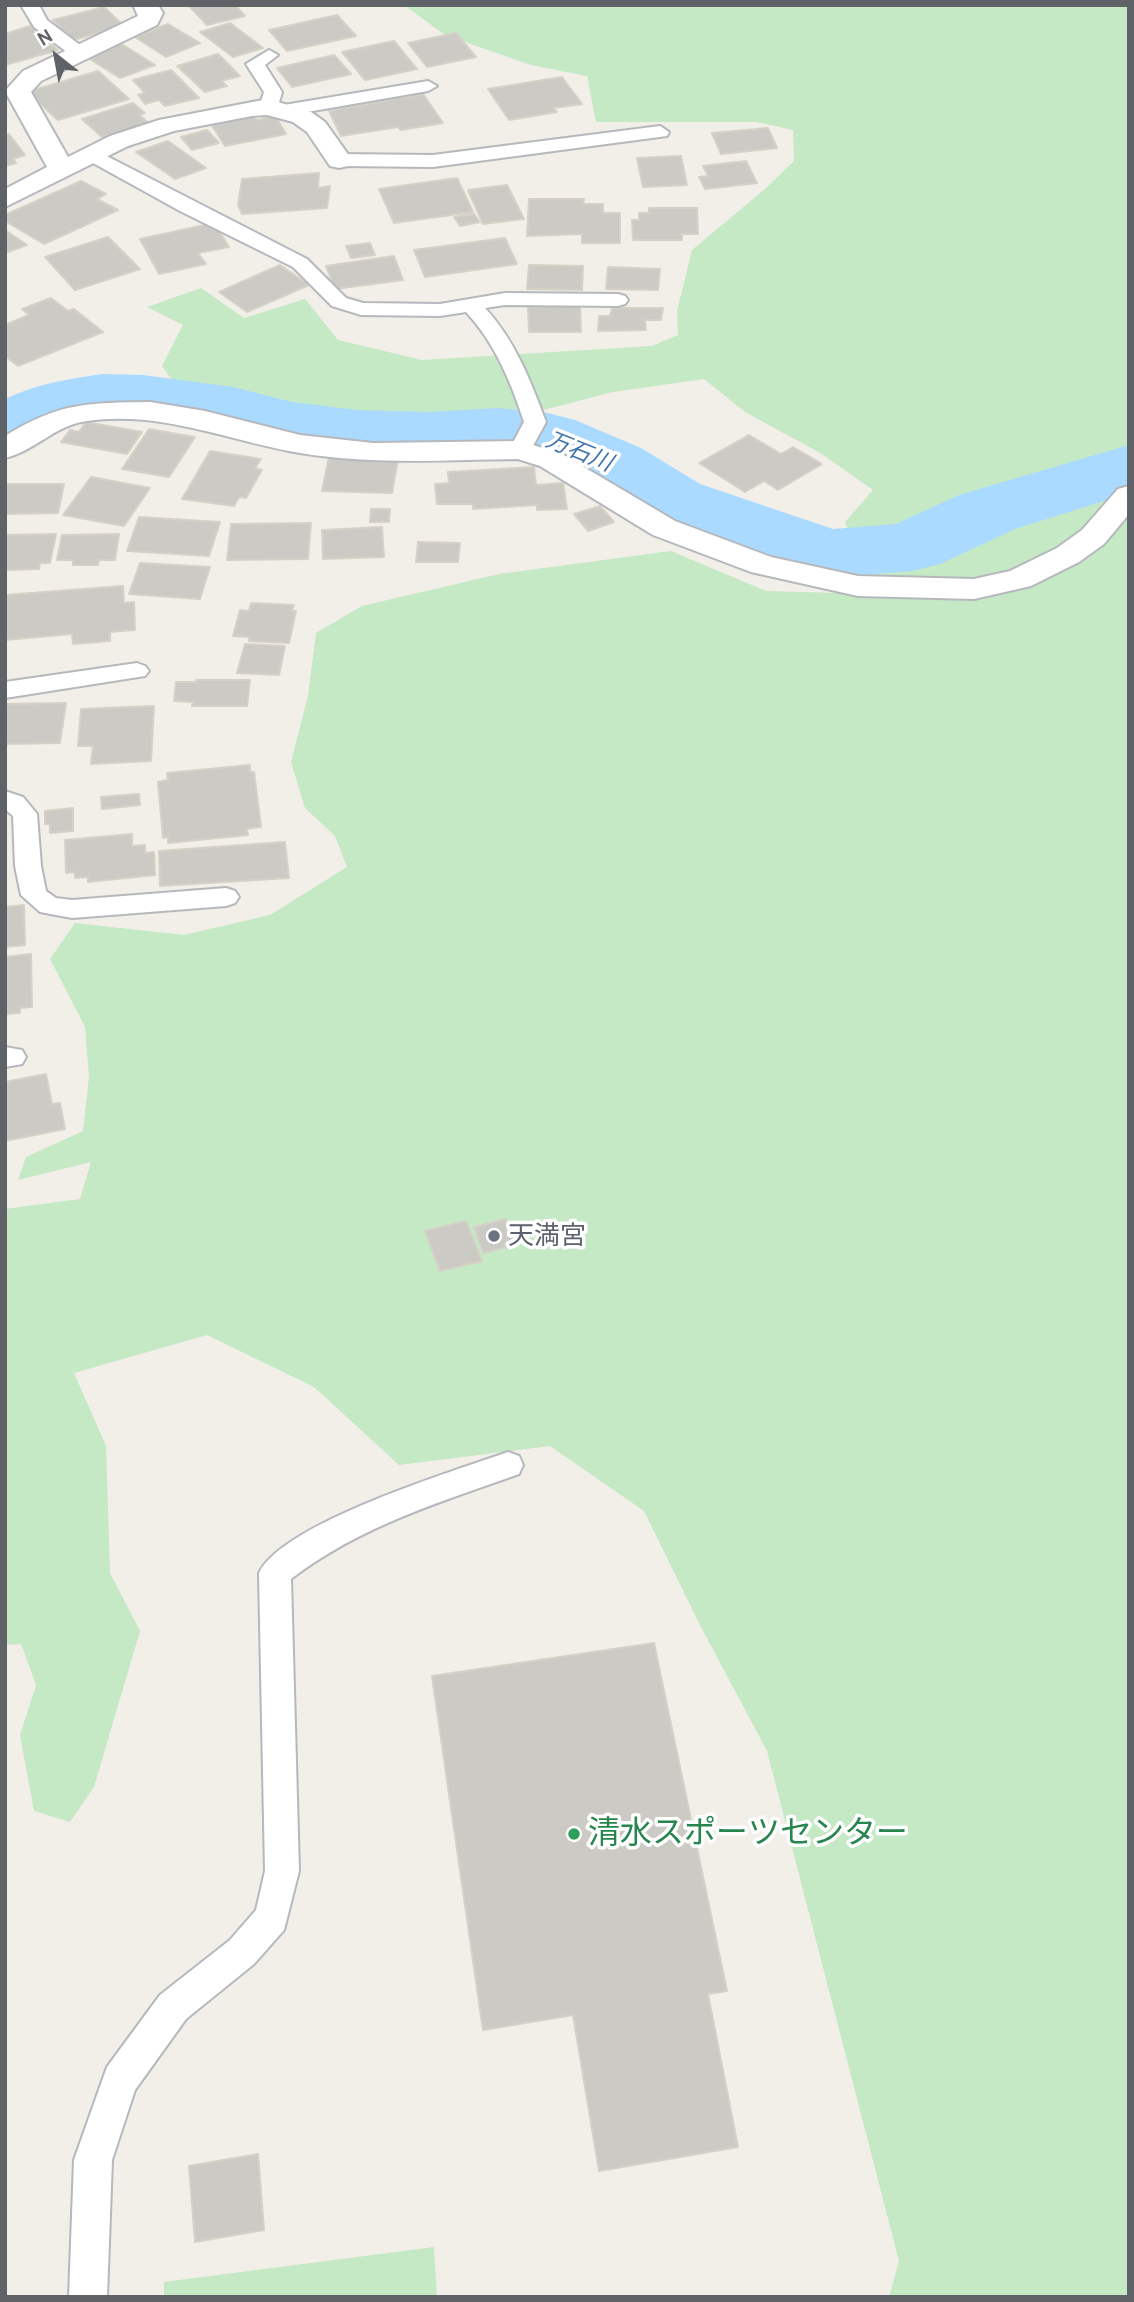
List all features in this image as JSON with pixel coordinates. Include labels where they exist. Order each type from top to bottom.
[{"type":"street","points":[[62,170],[12,92],[32,76],[148,20],[152,13],[145,5]]},
{"type":"street","points":[[5,200],[119,141],[168,125],[276,109],[302,117],[316,127],[339,160]]},
{"type":"street","points":[[5,449],[47,423],[85,412],[150,411],[205,420],[300,444],[373,452],[521,447],[551,460],[664,528],[762,565],[858,586],[974,589],[1020,579],[1068,555],[1093,537],[1129,495]]},
{"type":"lane","points":[[30,5],[40,23],[78,52]]},
{"type":"lane","points":[[269,55],[255,64],[273,92],[276,109],[428,86]]},
{"type":"lane","points":[[339,160],[433,161],[660,132]]},
{"type":"lane","points":[[91,154],[187,207],[300,263],[339,302],[361,309],[440,310],[505,299],[618,300]]},
{"type":"lane","points":[[470,304],[492,327],[521,382],[535,422],[521,447]]},
{"type":"lane","points":[[5,690],[137,671]]},
{"type":"lane","points":[[5,799],[25,814],[28,866],[34,895],[49,906],[72,909],[226,897]]},
{"type":"lane","points":[[89,2297],[93,2160],[120,2080],[173,2007],[242,1952],[272,1918],[282,1871],[275,1573],[310,1546],[396,1504],[508,1465]]},
{"type":"green space","points":[[404,5],[1129,5],[1129,2297],[889,2297],[899,2261],[767,1751],[701,1627],[644,1511],[550,1446],[399,1465],[314,1387],[207,1335],[74,1373],[106,1446],[110,1573],[140,1631],[94,1787],[70,1822],[34,1811],[20,1735],[36,1685],[21,1644],[5,1645],[5,1209],[80,1199],[91,1162],[18,1180],[26,1157],[83,1131],[89,1077],[85,1027],[50,959],[75,923],[184,935],[270,915],[347,867],[335,836],[305,808],[291,762],[308,696],[316,633],[362,606],[499,574],[671,551],[766,591],[873,594],[845,522],[873,490],[822,454],[745,412],[704,379],[613,392],[512,418],[415,427],[284,418],[185,398],[162,366],[183,325],[147,307],[201,288],[244,318],[305,299],[338,340],[422,360],[652,346],[678,335],[677,311],[692,250],[794,161],[793,130],[757,122],[596,122],[587,76],[531,65],[445,35]]},
{"type":"green space","points":[[434,2247],[437,2297],[164,2297],[164,2282]]},
{"type":"building","points":[[188,5],[235,5],[245,16],[207,25]]},
{"type":"building","points":[[104,7],[124,26],[73,40],[53,20]]},
{"type":"building","points":[[337,15],[356,36],[287,51],[269,30]]},
{"type":"building","points":[[230,23],[263,48],[233,57],[200,32]]},
{"type":"building","points":[[168,24],[200,43],[166,57],[135,37]]},
{"type":"building","points":[[30,26],[58,50],[5,65],[5,34]]},
{"type":"building","points":[[456,33],[476,57],[427,67],[408,43]]},
{"type":"building","points":[[394,41],[417,69],[365,80],[342,52]]},
{"type":"building","points":[[120,43],[155,65],[120,78],[85,56]]},
{"type":"building","points":[[218,54],[240,76],[221,81],[227,86],[205,92],[177,66]]},
{"type":"building","points":[[334,55],[351,74],[292,87],[277,68]]},
{"type":"building","points":[[171,70],[199,98],[165,106],[159,100],[145,104],[138,95],[145,93],[133,80]]},
{"type":"building","points":[[98,71],[129,99],[58,120],[27,92]]},
{"type":"building","points":[[562,77],[582,104],[553,108],[557,112],[509,120],[488,89]]},
{"type":"building","points":[[423,94],[443,123],[341,136],[329,111]]},
{"type":"building","points":[[133,103],[145,113],[139,115],[149,123],[102,137],[82,119]]},
{"type":"building","points":[[252,115],[257,120],[275,116],[286,134],[225,146],[211,124]]},
{"type":"building","points":[[768,128],[777,148],[721,154],[712,133]]},
{"type":"building","points":[[207,130],[219,143],[192,150],[181,137]]},
{"type":"building","points":[[9,134],[25,155],[13,159],[16,163],[5,166],[5,135]]},
{"type":"building","points":[[168,141],[206,168],[175,179],[136,152]]},
{"type":"building","points":[[681,156],[687,185],[643,187],[637,158]]},
{"type":"building","points":[[746,161],[757,183],[705,189],[699,177],[708,176],[703,166]]},
{"type":"building","points":[[319,173],[318,188],[330,186],[327,208],[242,214],[238,205],[242,179]]},
{"type":"building","points":[[457,178],[473,212],[394,223],[379,189]]},
{"type":"building","points":[[81,181],[106,194],[97,199],[118,210],[44,244],[5,221],[5,215]]},
{"type":"building","points":[[507,185],[524,219],[483,224],[468,190]]},
{"type":"building","points":[[529,199],[584,199],[583,204],[603,204],[603,213],[620,213],[620,243],[582,243],[582,234],[527,236]]},
{"type":"building","points":[[649,208],[697,208],[698,234],[682,234],[682,240],[633,240],[632,220],[639,220],[639,213],[649,213]]},
{"type":"building","points":[[474,214],[480,222],[460,226],[454,217]]},
{"type":"building","points":[[214,223],[229,247],[198,253],[206,264],[159,274],[140,239]]},
{"type":"building","points":[[5,230],[27,245],[5,253]]},
{"type":"building","points":[[108,237],[140,269],[75,290],[45,257]]},
{"type":"building","points":[[505,238],[517,264],[425,277],[414,250]]},
{"type":"building","points":[[370,243],[375,255],[351,258],[346,246]]},
{"type":"building","points":[[394,256],[403,280],[335,289],[326,266]]},
{"type":"building","points":[[280,265],[309,285],[247,312],[219,292]]},
{"type":"building","points":[[529,265],[583,266],[582,290],[527,289]]},
{"type":"building","points":[[608,267],[660,269],[658,290],[606,289]]},
{"type":"building","points":[[51,298],[68,311],[74,309],[103,332],[18,366],[5,356],[5,325],[29,315],[22,309]]},
{"type":"building","points":[[580,306],[581,332],[529,332],[528,307]]},
{"type":"building","points":[[612,308],[663,308],[661,320],[645,320],[646,330],[598,331],[599,316],[610,316]]},
{"type":"building","points":[[86,422],[142,432],[127,454],[61,442],[70,430],[79,432]]},
{"type":"building","points":[[149,429],[195,437],[169,477],[122,469]]},
{"type":"building","points":[[749,435],[781,454],[793,447],[822,464],[778,490],[764,481],[745,492],[699,463]]},
{"type":"building","points":[[210,451],[261,459],[255,468],[262,470],[246,498],[239,497],[234,506],[182,499]]},
{"type":"building","points":[[329,457],[398,459],[392,493],[322,491]]},
{"type":"building","points":[[534,467],[536,485],[563,483],[567,509],[537,510],[537,505],[473,509],[473,504],[437,504],[435,484],[449,483],[448,472]]},
{"type":"building","points":[[91,477],[150,488],[124,526],[63,515]]},
{"type":"building","points":[[5,484],[64,484],[58,513],[5,514]]},
{"type":"building","points":[[600,506],[614,522],[588,531],[574,514]]},
{"type":"building","points":[[371,509],[390,509],[389,522],[370,522]]},
{"type":"building","points":[[139,517],[220,522],[209,556],[127,551]]},
{"type":"building","points":[[311,523],[308,559],[227,560],[231,524]]},
{"type":"building","points":[[382,527],[384,557],[323,559],[322,530]]},
{"type":"building","points":[[56,534],[50,563],[40,563],[39,569],[5,570],[5,535]]},
{"type":"building","points":[[119,534],[115,560],[99,560],[98,565],[73,565],[73,560],[57,560],[62,535]]},
{"type":"building","points":[[418,542],[460,543],[458,562],[416,562]]},
{"type":"building","points":[[140,563],[210,567],[200,599],[129,594]]},
{"type":"building","points":[[123,586],[124,603],[134,602],[135,630],[110,632],[110,641],[73,644],[72,634],[5,640],[5,595]]},
{"type":"building","points":[[251,603],[294,605],[292,611],[296,611],[289,643],[249,641],[249,637],[233,636],[240,610],[249,611]]},
{"type":"building","points":[[245,644],[285,646],[279,675],[237,673]]},
{"type":"building","points":[[250,680],[247,706],[192,706],[193,702],[174,701],[176,682]]},
{"type":"building","points":[[66,703],[60,743],[5,744],[5,704]]},
{"type":"building","points":[[154,706],[151,761],[91,764],[93,746],[78,746],[81,709]]},
{"type":"building","points":[[250,765],[250,772],[254,772],[261,827],[247,829],[248,835],[168,843],[168,837],[163,838],[158,782],[168,780],[167,773]]},
{"type":"building","points":[[139,794],[140,805],[102,809],[101,797]]},
{"type":"building","points":[[73,808],[73,831],[50,833],[50,824],[45,824],[45,811]]},
{"type":"building","points":[[132,834],[132,846],[145,845],[145,853],[154,852],[155,875],[88,882],[88,877],[75,878],[75,872],[66,873],[65,840]]},
{"type":"building","points":[[285,842],[289,878],[160,886],[159,851]]},
{"type":"building","points":[[24,905],[25,945],[5,947],[5,907]]},
{"type":"building","points":[[31,954],[32,1007],[20,1008],[20,1013],[5,1014],[5,957]]},
{"type":"building","points":[[46,1074],[52,1104],[60,1103],[65,1129],[5,1141],[5,1082]]},
{"type":"building","name":"天満宮","points":[[506,1219],[515,1245],[483,1253],[474,1227]]},
{"type":"building","points":[[466,1221],[482,1261],[440,1271],[425,1231]]},
{"type":"building","name":"清水スポーツセンター","points":[[654,1643],[727,1991],[708,1994],[738,2147],[599,2171],[573,2015],[483,2030],[432,1676]]},
{"type":"building","points":[[258,2154],[264,2230],[195,2242],[189,2166]]},
{"type":"waterway","name":"万石川","points":[[5,429],[59,402],[102,397],[143,398],[233,410],[290,425],[357,433],[428,435],[498,431],[548,436],[614,464],[672,501],[827,554],[912,547],[987,512],[1129,468]]},
{"type":"place","name":"天満宮","points":[[494,1236]]},
{"type":"place","name":"清水スポーツセンター","points":[[574,1834]]}]
